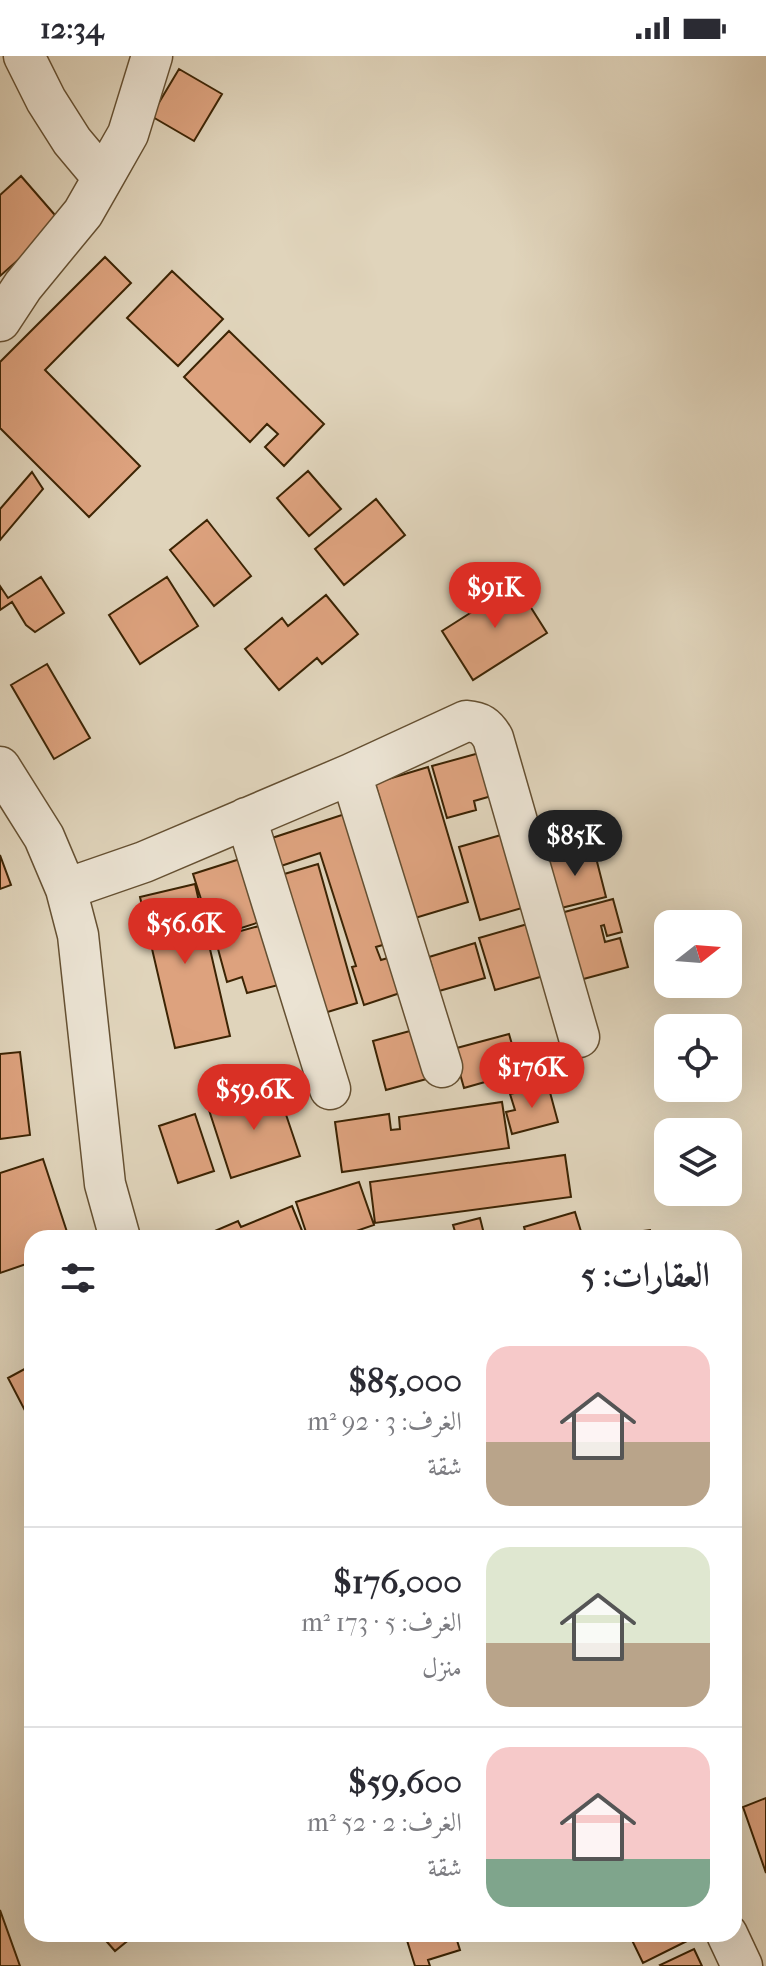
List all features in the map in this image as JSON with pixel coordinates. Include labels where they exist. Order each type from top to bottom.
[{"type":"street","points":[[24,56],[46,100],[72,141],[103,178]]},
{"type":"street","points":[[0,321],[23,286],[83,213],[128,134],[152,56]]},
{"type":"street","points":[[66,889],[144,862],[351,774],[466,721],[478,721],[493,738],[579,1037]]},
{"type":"street","points":[[0,767],[44,837],[66,889],[78,935],[105,1184],[118,1230]]},
{"type":"street","points":[[351,774],[442,1067]]},
{"type":"street","points":[[246,818],[330,1089]]},
{"type":"street","points":[[731,1942],[742,1966]]},
{"type":"building","points":[[179,69],[222,94],[194,141],[151,116]]},
{"type":"building","points":[[21,176],[61,222],[0,276],[0,195]]},
{"type":"building","points":[[105,257],[131,283],[45,370],[140,466],[89,517],[0,428],[0,362]]},
{"type":"building","points":[[172,271],[223,319],[178,366],[127,318]]},
{"type":"building","points":[[229,331],[324,424],[284,466],[265,447],[278,434],[267,424],[250,442],[184,377]]},
{"type":"building","points":[[308,471],[341,509],[309,536],[277,498]]},
{"type":"building","points":[[32,472],[43,489],[0,540],[0,509]]},
{"type":"building","points":[[376,499],[405,535],[344,585],[315,549]]},
{"type":"building","points":[[207,520],[251,576],[214,606],[170,550]]},
{"type":"building","points":[[511,576],[547,633],[473,680],[442,631],[500,594],[495,586]]},
{"type":"building","points":[[41,577],[64,613],[35,632],[26,625],[12,602],[0,610],[0,586],[8,598]]},
{"type":"building","points":[[167,577],[198,626],[140,664],[109,615]]},
{"type":"building","points":[[326,595],[358,634],[322,664],[317,658],[279,690],[245,649],[282,618],[288,626]]},
{"type":"building","points":[[47,664],[90,738],[54,759],[11,685]]},
{"type":"building","points":[[483,752],[495,795],[474,801],[476,810],[447,818],[432,766]]},
{"type":"building","points":[[428,767],[468,902],[415,918],[375,783]]},
{"type":"building","points":[[354,811],[396,941],[376,947],[381,960],[398,955],[409,990],[364,1005],[352,967],[356,966],[320,853],[278,867],[269,839]]},
{"type":"building","points":[[508,833],[529,906],[480,920],[459,847]]},
{"type":"building","points":[[593,846],[606,897],[557,909],[544,859]]},
{"type":"building","points":[[0,855],[11,885],[0,889]]},
{"type":"building","points":[[240,859],[269,919],[213,937],[193,874]]},
{"type":"building","points":[[318,864],[357,1003],[321,1014],[281,875]]},
{"type":"building","points":[[195,884],[230,1036],[175,1048],[140,897]]},
{"type":"building","points":[[613,899],[622,932],[607,936],[604,925],[601,926],[605,942],[620,938],[628,967],[576,981],[557,914]]},
{"type":"building","points":[[270,923],[286,983],[247,993],[242,977],[227,982],[215,938]]},
{"type":"building","points":[[531,923],[547,975],[495,990],[479,938]]},
{"type":"building","points":[[475,943],[485,978],[439,991],[429,957]]},
{"type":"building","points":[[421,1028],[434,1077],[386,1090],[373,1041]]},
{"type":"building","points":[[509,1034],[520,1072],[464,1088],[453,1049]]},
{"type":"building","points":[[20,1052],[30,1135],[0,1139],[0,1054]]},
{"type":"building","points":[[276,1085],[300,1156],[231,1178],[208,1107]]},
{"type":"building","points":[[548,1085],[558,1122],[512,1134],[506,1112],[515,1110],[510,1094]]},
{"type":"building","points":[[502,1102],[509,1148],[342,1172],[335,1122],[389,1114],[391,1130],[400,1129],[399,1117]]},
{"type":"building","points":[[195,1114],[214,1171],[178,1183],[159,1126]]},
{"type":"building","points":[[565,1155],[571,1197],[375,1223],[370,1182]]},
{"type":"building","points":[[43,1159],[66,1230],[24,1230],[24,1265],[0,1273],[0,1173]]},
{"type":"building","points":[[359,1182],[374,1225],[359,1230],[305,1230],[296,1202]]},
{"type":"building","points":[[292,1206],[302,1230],[217,1230],[238,1221],[241,1227]]},
{"type":"building","points":[[575,1212],[581,1230],[525,1230],[524,1227]]},
{"type":"building","points":[[480,1218],[483,1230],[455,1230],[453,1225]]},
{"type":"building","points":[[24,1369],[24,1409],[8,1378]]},
{"type":"building","points":[[766,1798],[766,1873],[743,1807]]},
{"type":"building","points":[[0,1910],[20,1966],[0,1966]]},
{"type":"building","points":[[107,1942],[126,1942],[115,1951]]},
{"type":"building","points":[[408,1942],[458,1942],[460,1950],[428,1960],[430,1966],[415,1966]]},
{"type":"building","points":[[633,1942],[685,1942],[643,1963]]},
{"type":"building","points":[[694,1949],[702,1966],[660,1965]]}]
